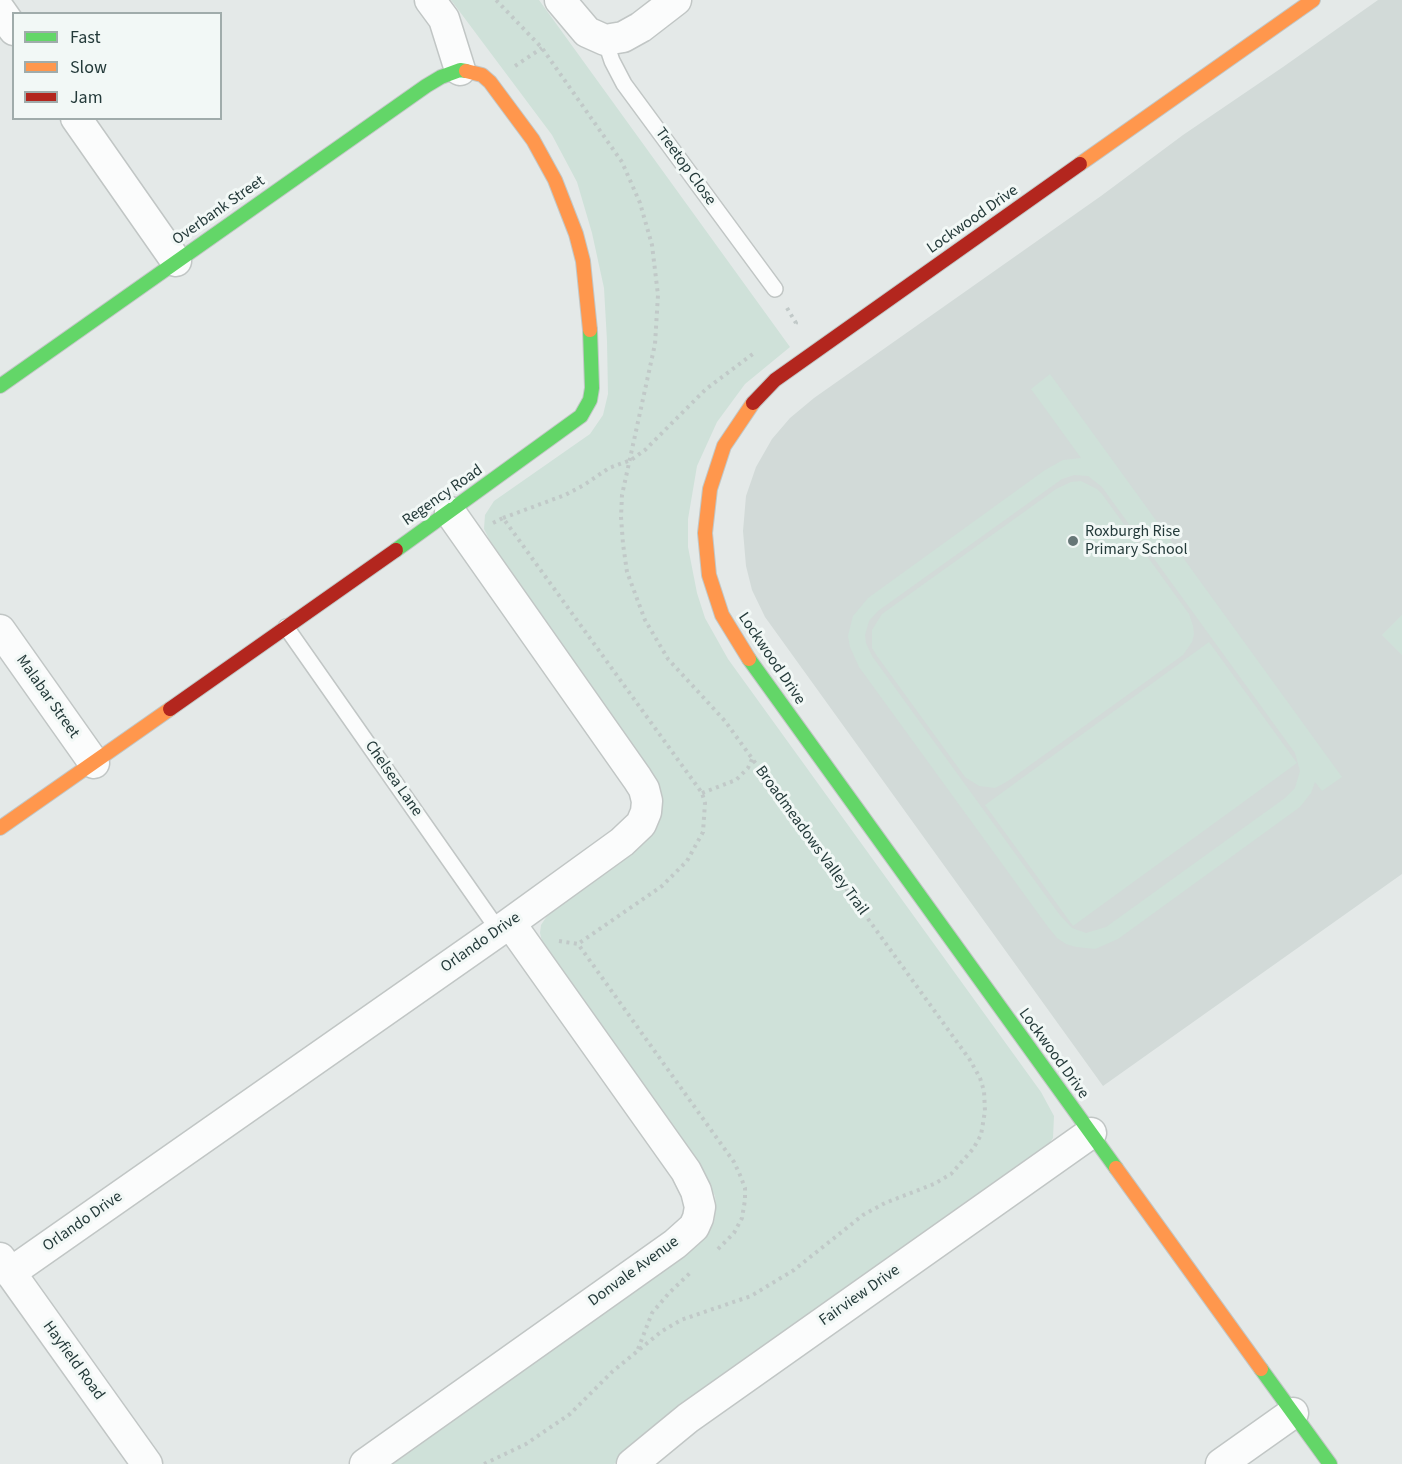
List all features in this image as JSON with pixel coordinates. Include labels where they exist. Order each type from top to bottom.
[{"type":"street","points":[[430,0],[444,19],[460,70]]},
{"type":"street","points":[[560,0],[587,32],[605,40],[623,37],[676,0]]},
{"type":"street","name":"Lockwood Drive","points":[[1313,0],[775,380],[747,409],[735,427],[716,468],[710,489],[705,533],[709,575],[722,615],[732,634],[1330,1464]]},
{"type":"street","points":[[0,10],[12,27]]},
{"type":"street","name":"Overbank Street","points":[[0,386],[426,86],[460,70]]},
{"type":"street","name":"Regency Road","points":[[0,828],[450,512],[581,416],[590,400],[592,388],[590,321],[583,261],[576,234],[555,180],[533,140],[490,82],[473,71],[460,70]]},
{"type":"street","points":[[77,120],[176,261]]},
{"type":"street","name":"Orlando Drive","points":[[5,1266],[505,927],[633,833],[641,824],[646,812],[647,801],[644,789],[450,512]]},
{"type":"street","name":"Malabar Street","points":[[0,630],[93,763]]},
{"type":"street","name":"Donvale Avenue","points":[[365,1464],[675,1244],[694,1227],[698,1218],[700,1207],[696,1191],[686,1171],[505,927]]},
{"type":"street","name":"Fairview Drive","points":[[632,1464],[688,1418],[1091,1133]]},
{"type":"street","name":"Hayfield Road","points":[[5,1266],[147,1464]]},
{"type":"street","points":[[1221,1464],[1293,1413]]},
{"type":"lane","name":"Treetop Close","points":[[605,40],[612,62],[624,84],[775,290]]},
{"type":"lane","name":"Chelsea Lane","points":[[286,627],[505,927]]},
{"type":"path","name":"Broadmeadows Valley Trail","points":[[484,1464],[526,1444],[570,1414],[612,1372],[638,1350],[681,1320],[751,1296],[794,1270],[863,1215],[885,1203],[934,1184],[951,1174],[973,1149],[981,1135],[985,1111],[984,1091],[970,1060],[725,721],[668,659],[645,620],[627,572],[622,544],[621,517],[622,495],[655,344],[658,295],[652,245],[639,203],[622,162],[542,48],[496,0]]},
{"type":"path","points":[[788,330],[796,323]]},
{"type":"path","points":[[503,518],[565,495],[609,468],[631,460],[645,450],[706,389],[761,348]]},
{"type":"path","points":[[702,793],[736,780],[748,768],[752,759]]},
{"type":"shaded area","points":[[451,0],[539,0],[790,347],[745,384],[717,422],[697,466],[688,519],[688,547],[697,593],[705,618],[728,659],[1041,1092],[1054,1116],[1053,1138],[1046,1148],[659,1425],[614,1464],[387,1464],[697,1244],[709,1232],[714,1222],[716,1208],[715,1196],[701,1169],[543,945],[540,933],[541,925],[551,910],[648,838],[659,822],[662,809],[661,796],[645,766],[492,545],[484,529],[485,515],[494,501],[590,434],[603,415],[608,394],[604,288],[592,233],[577,182],[552,135]]},
{"type":"shaded area","name":"Roxburgh Rise Primary School","points":[[1378,0],[1402,0],[1402,874],[1103,1086],[765,617],[752,590],[746,566],[743,531],[746,496],[756,467],[772,439],[790,418],[814,398],[1101,196],[1183,135]]},
{"type":"shaded area","points":[[1050,374],[1342,777],[1322,791],[1315,782],[1311,793],[1300,807],[1118,939],[1095,949],[1066,944],[1057,938],[1048,927],[859,667],[848,636],[853,616],[868,598],[1045,470],[1063,460],[1081,458],[1031,389]],"holes":[[[1074,475],[1088,476],[1102,487],[1295,753],[1300,771],[1295,788],[1285,798],[1106,927],[1086,933],[1072,928],[1059,914],[872,656],[865,635],[869,621],[878,611],[1062,479]]]},
{"type":"shaded area","points":[[1081,481],[1102,494],[1189,614],[1194,634],[1192,642],[1183,655],[1008,781],[995,788],[979,786],[965,777],[877,656],[872,648],[872,630],[882,614],[1056,489],[1071,482]]},
{"type":"shaded area","points":[[1402,615],[1402,655],[1382,635]]},
{"type":"shaded area","points":[[1209,642],[1297,763],[1073,926],[985,805]]},
{"type":"traffic: fast","points":[[0,386],[426,86],[441,77],[460,70],[466,71]]},
{"type":"traffic: fast","points":[[396,550],[581,416],[590,400],[592,388],[590,330]]},
{"type":"traffic: fast","points":[[749,659],[1116,1168]]},
{"type":"traffic: fast","points":[[1261,1369],[1330,1464]]},
{"type":"traffic: slow","points":[[1080,164],[1313,0]]},
{"type":"traffic: slow","points":[[466,71],[482,75],[490,82],[533,140],[555,180],[576,234],[583,261],[590,330]]},
{"type":"traffic: slow","points":[[749,659],[722,615],[709,575],[705,533],[710,489],[724,446],[753,403]]},
{"type":"traffic: slow","points":[[0,828],[170,709]]},
{"type":"traffic: slow","points":[[1116,1168],[1261,1369]]},
{"type":"traffic: jam","points":[[753,403],[775,380],[1080,164]]},
{"type":"traffic: jam","points":[[170,709],[396,550]]},
{"type":"place","name":"Roxburgh Rise Primary School","points":[[1073,541]]}]
